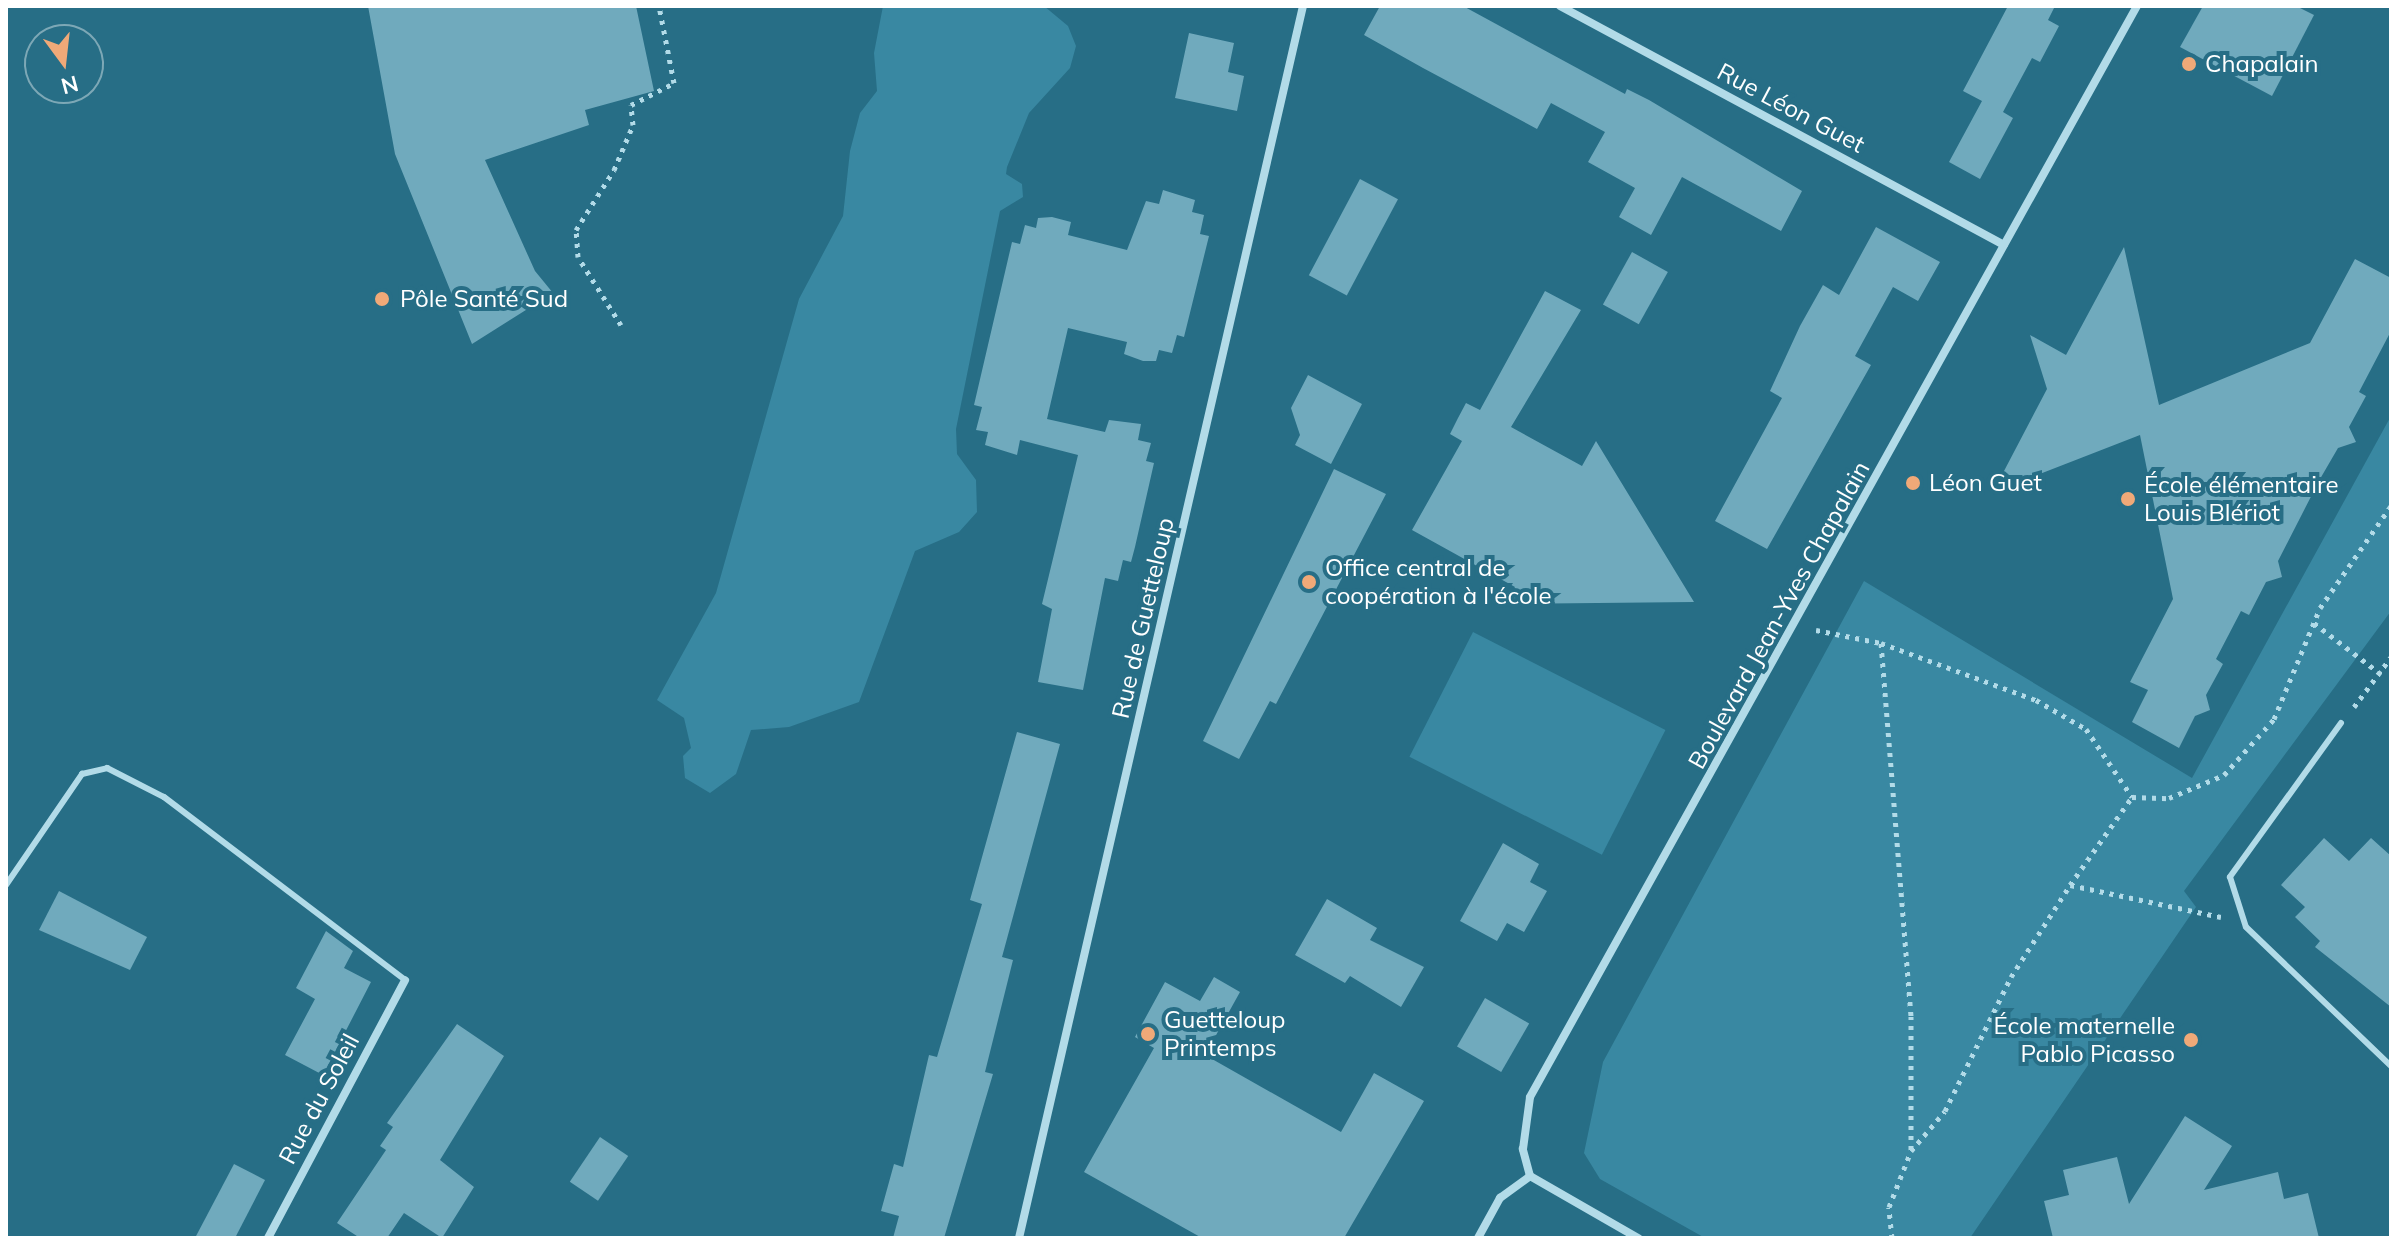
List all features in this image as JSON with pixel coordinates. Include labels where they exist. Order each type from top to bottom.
[{"type":"street","name":"Rue de Guetteloup","points":[[1019,1238],[1303,6]]},
{"type":"street","name":"Rue Léon Guet","points":[[1560,6],[2004,245]]},
{"type":"street","name":"Boulevard Jean-Yves Chapalain","points":[[1530,1176],[1523,1149],[1530,1097],[1797,626],[2137,6]]},
{"type":"street","name":"Rue du Soleil","points":[[268,1238],[405,980]]},
{"type":"street","points":[[1478,1238],[1500,1198],[1530,1176],[1638,1238]]},
{"type":"lane","points":[[2341,723],[2230,877],[2246,927],[2391,1066]]},
{"type":"lane","points":[[6,885],[82,774],[107,768],[164,797],[405,980]]},
{"type":"path","points":[[621,325],[578,257],[576,230],[614,170],[633,125],[631,105],[674,83],[659,6]]},
{"type":"path","points":[[2132,797],[2169,798],[2224,775],[2274,719],[2314,623],[2391,506]]},
{"type":"path","points":[[2314,623],[2381,674]]},
{"type":"path","points":[[1797,626],[1881,643],[2036,700],[2086,729],[2132,797]]},
{"type":"path","points":[[1881,643],[1911,1016],[1911,1151]]},
{"type":"path","points":[[2341,723],[2391,657]]},
{"type":"path","points":[[1892,1238],[1889,1207],[1911,1151],[1945,1111],[2011,977],[2132,797]]},
{"type":"path","points":[[2070,885],[2196,907],[2246,927]]},
{"type":"shaded area","points":[[883,6],[1044,6],[1068,26],[1076,46],[1070,68],[1029,113],[1007,167],[1006,174],[1022,184],[1023,197],[1000,211],[956,429],[957,454],[976,480],[977,512],[959,532],[915,551],[859,702],[789,727],[751,730],[736,774],[710,793],[685,778],[683,756],[691,748],[684,718],[657,700],[716,593],[799,299],[843,216],[850,151],[860,113],[877,91],[874,53]]},
{"type":"shaded area","points":[[2391,416],[2391,611],[2184,891],[2196,907],[1970,1238],[1705,1238],[1600,1179],[1584,1153],[1603,1062],[1864,581],[2192,778]]},
{"type":"shaded area","points":[[1473,632],[1665,730],[1602,855],[1409,757]]},
{"type":"building","points":[[368,6],[636,6],[654,91],[585,110],[589,125],[485,160],[535,271],[553,293],[472,344],[395,154]]},
{"type":"building","points":[[1380,6],[1463,6],[1625,94],[1627,89],[1649,100],[1802,191],[1781,231],[1682,177],[1651,235],[1619,217],[1635,188],[1588,162],[1605,132],[1551,103],[1537,129],[1364,35]]},
{"type":"building","points":[[2008,6],[2055,6],[2048,20],[2059,26],[2040,62],[2032,58],[2003,112],[2013,118],[1980,179],[1949,162],[1982,101],[1963,91]]},
{"type":"building","points":[[2203,6],[2296,6],[2314,15],[2272,96],[2180,47]]},
{"type":"building","points":[[1189,33],[1234,43],[1228,72],[1244,76],[1237,111],[1175,98]]},
{"type":"building","points":[[1360,179],[1398,199],[1347,295],[1309,275]]},
{"type":"building","points":[[1163,190],[1195,200],[1192,212],[1204,215],[1200,234],[1209,236],[1184,337],[1177,335],[1172,353],[1159,350],[1156,361],[1143,361],[1124,354],[1127,342],[1068,328],[1047,419],[1105,432],[1109,420],[1141,424],[1138,440],[1151,443],[1146,461],[1154,463],[1135,547],[1131,562],[1123,560],[1118,581],[1105,578],[1083,690],[1038,682],[1052,609],[1042,604],[1078,455],[1020,440],[1017,455],[985,445],[988,432],[976,430],[982,407],[974,405],[1012,242],[1020,244],[1025,225],[1036,228],[1038,218],[1052,217],[1071,222],[1068,235],[1127,250],[1146,201],[1159,204]]},
{"type":"building","points":[[1876,227],[1940,262],[1918,301],[1893,287],[1855,356],[1871,365],[1767,549],[1715,521],[1782,398],[1770,391],[1800,326],[1823,285],[1839,295]]},
{"type":"building","points":[[2124,247],[2159,405],[2310,343],[2355,259],[2391,278],[2391,331],[2359,392],[2366,396],[2349,427],[2356,442],[2338,448],[2320,479],[2278,561],[2282,577],[2266,582],[2249,615],[2241,611],[2216,659],[2223,664],[2206,695],[2210,710],[2195,716],[2179,748],[2132,722],[2148,690],[2130,682],[2173,599],[2140,435],[1993,492],[2047,389],[2030,335],[2066,355]]},
{"type":"building","points":[[1632,252],[1668,272],[1639,324],[1603,304]]},
{"type":"building","points":[[1545,291],[1581,310],[1511,427],[1582,466],[1596,441],[1694,602],[1506,604],[1515,587],[1412,530],[1462,441],[1450,434],[1466,403],[1480,410]]},
{"type":"building","points":[[1308,375],[1362,404],[1331,464],[1295,445],[1300,435],[1291,408]]},
{"type":"building","name":"Office central de coopération à l'école","points":[[1334,469],[1386,494],[1276,704],[1270,701],[1239,759],[1203,741]]},
{"type":"building","points":[[1017,732],[1060,744],[1002,957],[1013,960],[985,1072],[993,1074],[944,1238],[893,1238],[899,1216],[881,1211],[894,1164],[903,1167],[929,1055],[937,1057],[982,904],[970,900]]},
{"type":"building","points":[[2324,838],[2349,861],[2371,838],[2391,856],[2391,1007],[2315,947],[2320,941],[2295,917],[2305,907],[2281,885]]},
{"type":"building","points":[[1503,843],[1539,864],[1530,882],[1547,891],[1524,932],[1507,923],[1497,941],[1460,921]]},
{"type":"building","points":[[59,891],[147,937],[130,970],[39,930]]},
{"type":"building","points":[[1327,899],[1377,928],[1370,940],[1424,967],[1401,1007],[1350,976],[1345,983],[1295,955]]},
{"type":"building","points":[[326,931],[353,951],[344,968],[371,982],[323,1075],[285,1055],[315,999],[296,988]]},
{"type":"building","points":[[1214,977],[1240,992],[1205,1055],[1341,1132],[1374,1073],[1424,1101],[1344,1238],[1202,1238],[1084,1172],[1154,1048],[1135,1037],[1165,982],[1200,1001]]},
{"type":"building","points":[[1485,998],[1529,1024],[1501,1072],[1457,1046]]},
{"type":"building","points":[[457,1024],[504,1056],[440,1160],[474,1187],[442,1238],[404,1213],[387,1238],[360,1238],[337,1223],[386,1150],[380,1146],[393,1127],[387,1123]]},
{"type":"building","points":[[2185,1116],[2232,1146],[2204,1190],[2278,1172],[2284,1199],[2308,1193],[2319,1238],[2053,1238],[2044,1201],[2069,1195],[2063,1170],[2117,1157],[2129,1204]]},
{"type":"building","points":[[600,1137],[628,1156],[598,1201],[570,1182]]},
{"type":"building","points":[[234,1164],[265,1180],[235,1238],[195,1238]]},
{"type":"place","name":"Chapalain","points":[[2189,64]]},
{"type":"place","name":"Pôle Santé Sud","points":[[382,299]]},
{"type":"place","name":"Léon Guet","points":[[1913,483]]},
{"type":"place","name":"École élémentaire Louis Blériot","points":[[2128,499]]},
{"type":"place","name":"Office central de coopération à l'école","points":[[1309,582]]},
{"type":"place","name":"Guetteloup Printemps","points":[[1148,1034]]},
{"type":"place","name":"École maternelle Pablo Picasso","points":[[2191,1040]]}]
